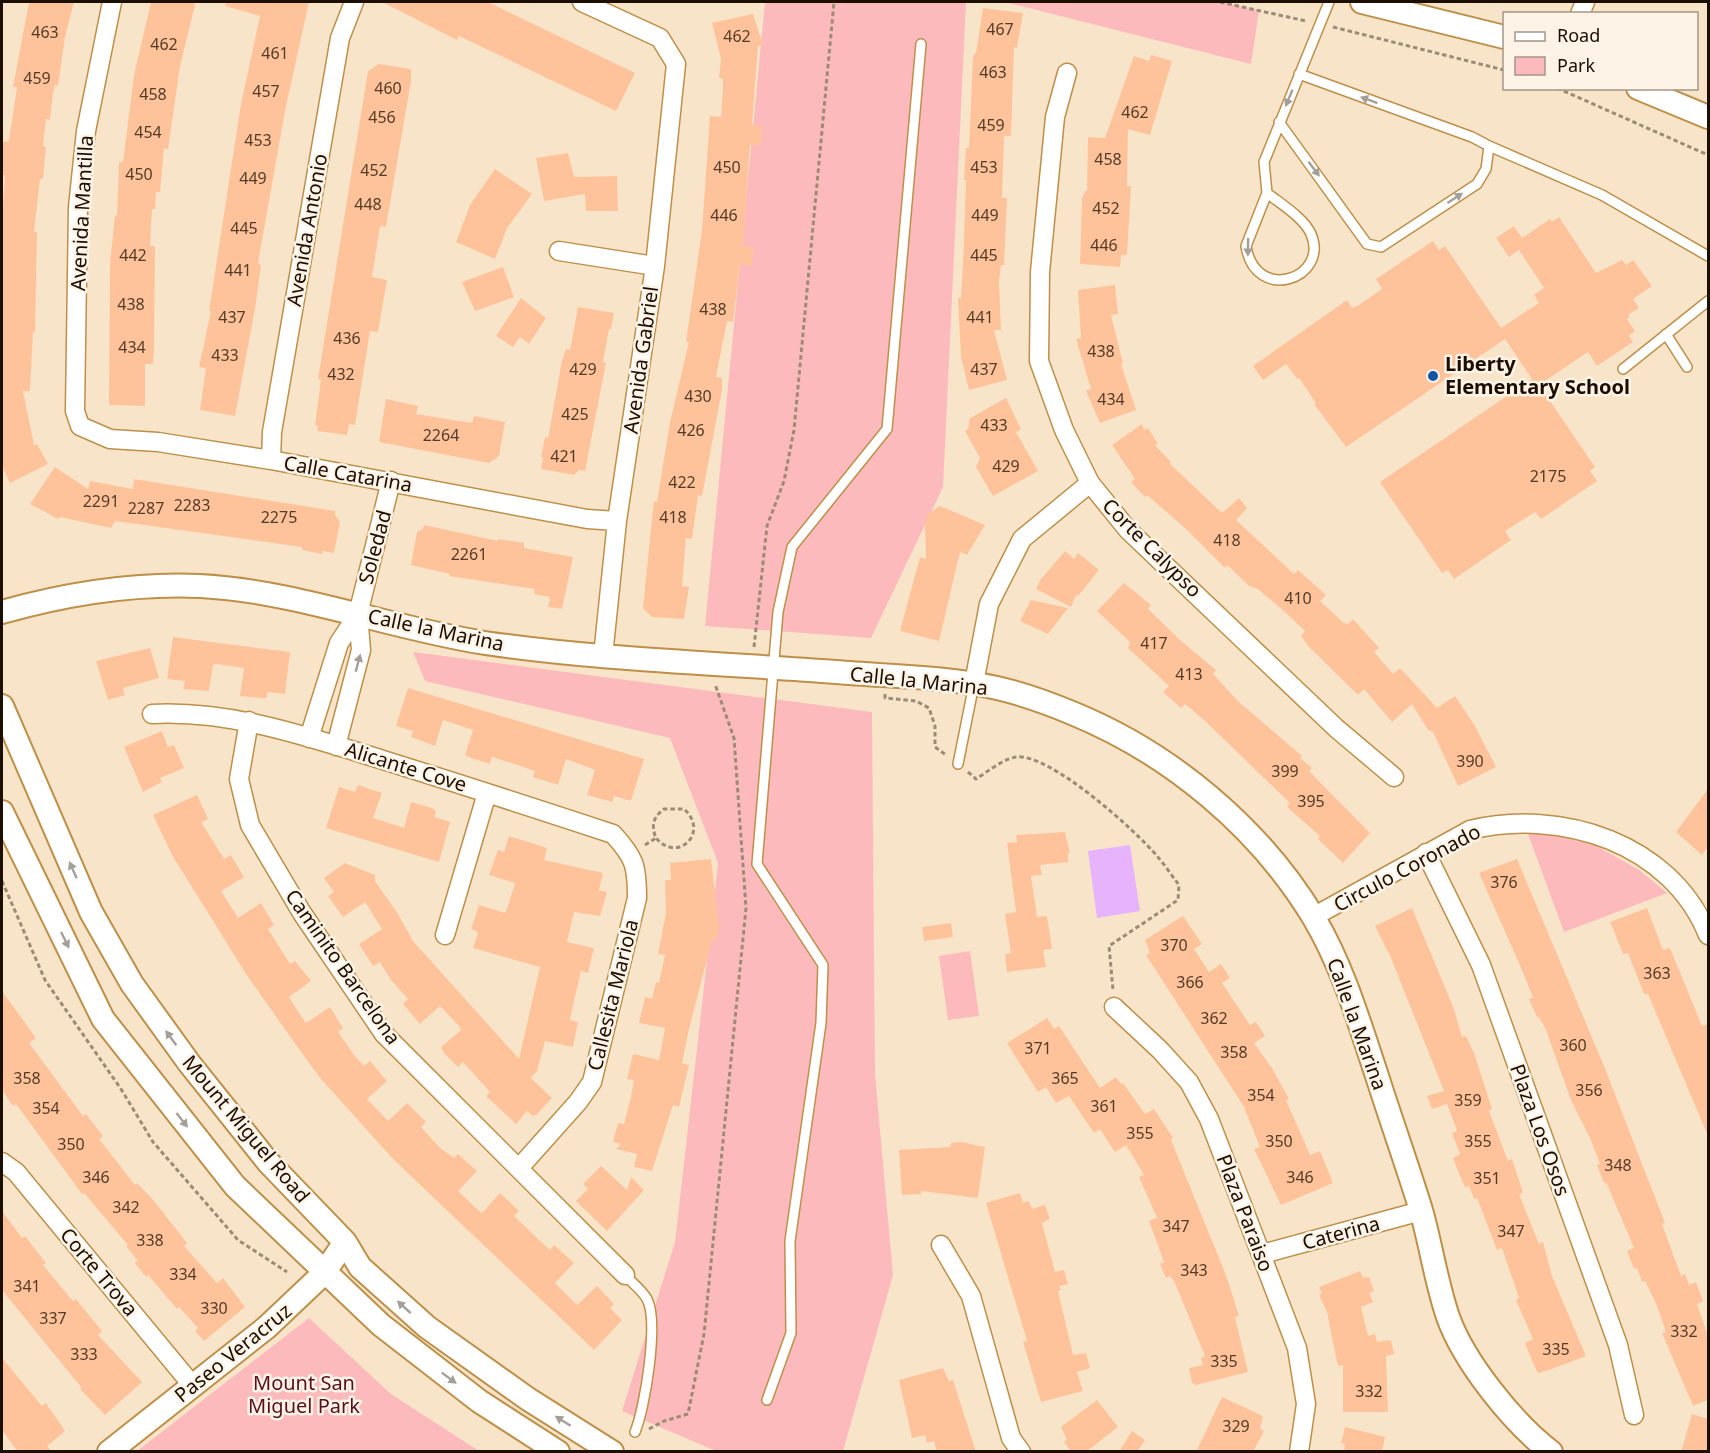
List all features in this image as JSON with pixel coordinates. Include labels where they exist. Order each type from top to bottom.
[{"type":"street","name":"Avenida Mantilla","points":[[80,426],[75,411],[78,207],[86,131],[112,2]]},
{"type":"street","name":"Avenida Antonio","points":[[271,460],[272,432],[340,38],[354,2]]},
{"type":"street","name":"Avenida Gabriel","points":[[582,2],[660,38],[676,64],[655,266],[617,521],[603,656]]},
{"type":"street","points":[[1362,2],[1503,38]]},
{"type":"street","name":"Corte Calypso","points":[[1067,73],[1055,117],[1040,254],[1040,361],[1053,405],[1090,483],[1128,530],[1335,728],[1394,777]]},
{"type":"street","points":[[1643,90],[1708,117]]},
{"type":"street","points":[[559,251],[655,266]]},
{"type":"street","name":"Calle Catarina","points":[[80,426],[110,440],[158,442],[271,460],[587,519],[617,521]]},
{"type":"street","name":"Soledad","points":[[336,746],[339,643],[358,614],[391,481]]},
{"type":"street","points":[[975,683],[989,604],[1022,539],[1090,483]]},
{"type":"street","name":"Calle la Marina","points":[[2,612],[90,591],[160,586],[237,589],[483,642],[603,656],[975,683],[1020,694],[1075,714],[1107,729],[1168,765],[1214,801],[1249,834],[1294,888],[1314,917],[1348,988],[1421,1211],[1449,1320],[1491,1388],[1524,1427],[1551,1452]]},
{"type":"street","name":"Soledad","points":[[309,738],[362,650],[358,614]]},
{"type":"street","name":"Mount Miguel Road","points":[[2,706],[91,912],[132,984],[189,1063],[268,1162],[345,1242],[360,1267],[427,1328],[528,1399],[612,1452]]},
{"type":"street","name":"Alicante Cove","points":[[152,714],[175,713],[249,722],[336,746],[614,834],[634,861]]},
{"type":"street","name":"Caminito Barcelona","points":[[249,722],[239,779],[250,825],[302,913],[384,1034],[625,1275]]},
{"type":"street","points":[[445,934],[487,793]]},
{"type":"street","name":"Mount Miguel Road","points":[[2,812],[103,1019],[236,1186],[324,1273],[381,1325],[479,1401],[558,1452]]},
{"type":"street","name":"Circulo Coronado","points":[[1314,917],[1470,830],[1491,825],[1535,822],[1578,828],[1619,843],[1657,868],[1689,900],[1702,918],[1708,935]]},
{"type":"street","name":"Plaza Los Osos","points":[[1426,853],[1481,965],[1617,1345],[1634,1415]]},
{"type":"street","name":"Callesita Mariola","points":[[519,1168],[578,1102],[592,1082],[637,898],[634,861]]},
{"type":"street","name":"Plaza Paraiso","points":[[1114,1007],[1160,1050],[1189,1082],[1209,1119],[1262,1254],[1302,1366],[1306,1404],[1299,1452]]},
{"type":"street","name":"Corte Trova","points":[[2,1162],[16,1172],[193,1386]]},
{"type":"street","name":"Caterina","points":[[1262,1254],[1421,1211]]},
{"type":"street","name":"Paseo Veracruz","points":[[109,1452],[267,1327],[324,1273],[345,1242]]},
{"type":"street","points":[[941,1245],[971,1296],[1011,1438],[1022,1452]]},
{"type":"lane","points":[[1268,193],[1305,224],[1314,243],[1310,264],[1294,278],[1284,281],[1263,276],[1248,258],[1249,235],[1268,193],[1264,162],[1329,2]]},
{"type":"lane","points":[[767,1400],[790,1333],[790,1241],[822,1023],[823,965],[757,864],[763,667],[792,547],[887,429],[921,44]]},
{"type":"lane","points":[[1299,74],[1472,137],[1602,195],[1708,256]]},
{"type":"lane","points":[[1279,122],[1367,244],[1381,247],[1477,184],[1486,169],[1489,146]]},
{"type":"lane","points":[[1623,369],[1708,301]]},
{"type":"lane","points":[[1666,334],[1687,367]]},
{"type":"lane","points":[[958,764],[975,683]]},
{"type":"lane","points":[[625,1275],[647,1299],[651,1321],[650,1367],[634,1432]]},
{"type":"path","points":[[763,667],[767,526],[784,481],[794,430],[834,2]]},
{"type":"path","points":[[1220,2],[1503,69]]},
{"type":"path","points":[[1562,90],[1708,155]]},
{"type":"path","points":[[886,676],[885,698],[916,701],[930,708],[935,726],[935,747],[976,779],[1016,757],[1036,760],[1086,791],[1125,824],[1157,855],[1179,885],[1178,900],[1109,946],[1114,1007]]},
{"type":"path","points":[[634,1432],[688,1414],[704,1334],[746,908],[734,738],[714,685],[724,680]]},
{"type":"path","points":[[671,807],[684,809],[693,820],[694,833],[686,844],[673,848],[656,838],[653,832],[654,818],[664,809],[671,807]]},
{"type":"path","points":[[634,861],[656,838]]},
{"type":"path","points":[[2,881],[45,981],[121,1089],[153,1142],[238,1240],[287,1272]]},
{"type":"green space","points":[[765,2],[966,2],[943,487],[871,638],[705,626]]},
{"type":"green space","points":[[1005,2],[1221,2],[1259,11],[1251,64]]},
{"type":"green space","points":[[413,652],[872,712],[875,1074],[893,1275],[843,1451],[716,1451],[622,1411],[675,1242],[718,863],[670,738],[425,681]]},
{"type":"green space","points":[[1548,833],[1593,844],[1639,870],[1667,893],[1564,932],[1528,834]]},
{"type":"green space","points":[[970,951],[979,1016],[948,1020],[939,956]]},
{"type":"green space","name":"Mount San Miguel Park","points":[[309,1318],[391,1394],[479,1451],[137,1451]]},
{"type":"shaded area","points":[[1130,845],[1140,911],[1097,918],[1088,851]]},
{"type":"building","points":[[29,2],[74,2],[65,37],[58,86],[55,85],[53,93],[50,120],[46,119],[43,179],[40,179],[34,232],[37,232],[35,332],[33,332],[30,391],[23,391],[34,445],[37,444],[48,464],[10,483],[2,466],[2,219],[5,175],[2,175],[2,158],[3,142],[9,141],[17,87],[13,87]]},
{"type":"building","points":[[151,2],[194,2],[195,5],[180,66],[168,149],[164,148],[160,192],[156,192],[155,209],[152,209],[150,246],[155,246],[154,349],[153,364],[145,364],[145,406],[109,405],[110,264],[115,215],[117,216],[119,162],[123,162],[134,75]]},
{"type":"building","points":[[226,2],[309,2],[285,111],[258,263],[261,265],[255,309],[235,416],[200,410],[206,368],[199,367],[211,311],[209,311],[241,104],[260,16],[225,6]]},
{"type":"building","points":[[382,2],[488,2],[635,73],[616,111],[459,36],[457,40]]},
{"type":"building","points":[[983,8],[1023,13],[1017,48],[1014,47],[1011,136],[1004,136],[1002,198],[1007,198],[1004,265],[1001,265],[999,281],[1001,330],[994,330],[1007,380],[969,390],[961,357],[958,298],[961,298],[966,180],[964,180],[966,148],[969,148],[973,56],[976,53]]},
{"type":"building","points":[[753,14],[763,45],[758,46],[752,125],[762,126],[761,145],[750,145],[743,246],[754,248],[751,266],[740,264],[733,322],[727,321],[716,377],[722,378],[722,390],[702,496],[698,495],[692,539],[686,538],[682,586],[689,587],[684,619],[652,617],[643,608],[654,501],[657,502],[670,422],[689,342],[686,342],[702,230],[710,116],[721,117],[723,79],[719,78],[721,59],[712,23]]},
{"type":"building","points":[[1151,55],[1172,61],[1150,135],[1128,129],[1127,186],[1131,186],[1127,255],[1121,255],[1120,267],[1080,264],[1082,199],[1087,191],[1088,137],[1105,138],[1134,56],[1149,61]]},
{"type":"building","points":[[379,64],[411,69],[411,81],[386,227],[380,226],[372,277],[387,280],[378,332],[370,331],[355,425],[349,424],[347,435],[317,431],[318,426],[315,425],[321,380],[318,379],[368,71]]},
{"type":"building","points":[[568,153],[574,177],[617,176],[618,211],[586,211],[585,194],[544,201],[536,158]]},
{"type":"building","points":[[495,169],[532,194],[507,228],[495,259],[456,242],[470,205]]},
{"type":"building","points":[[1559,217],[1596,273],[1622,260],[1626,265],[1633,260],[1652,286],[1633,299],[1639,308],[1628,315],[1630,317],[1627,319],[1635,331],[1629,336],[1633,342],[1597,366],[1588,352],[1539,385],[1595,467],[1590,471],[1597,481],[1541,519],[1535,512],[1505,531],[1511,540],[1454,579],[1448,570],[1442,573],[1380,482],[1532,379],[1505,339],[1346,447],[1314,404],[1316,403],[1299,378],[1297,379],[1286,364],[1263,380],[1253,366],[1347,300],[1352,308],[1359,305],[1382,289],[1376,279],[1433,241],[1439,250],[1445,246],[1501,328],[1539,303],[1534,295],[1544,288],[1519,250],[1509,257],[1496,238],[1514,226],[1522,238],[1550,219],[1552,222]]},
{"type":"building","points":[[503,267],[514,297],[475,311],[462,282]]},
{"type":"building","points":[[1115,285],[1118,314],[1111,315],[1123,363],[1121,364],[1136,410],[1100,423],[1086,391],[1091,389],[1076,339],[1081,338],[1078,290]]},
{"type":"building","points":[[521,298],[546,318],[529,344],[520,337],[513,347],[496,336]]},
{"type":"building","points":[[578,307],[614,313],[611,329],[609,329],[603,362],[606,363],[585,471],[579,470],[574,475],[541,469],[543,457],[541,457],[545,437],[548,438],[562,361],[566,349],[570,350]]},
{"type":"building","points":[[1006,398],[1021,429],[1016,432],[1038,471],[993,496],[976,467],[980,458],[965,431],[968,429],[970,418]]},
{"type":"building","points":[[386,399],[418,406],[416,414],[472,423],[474,416],[505,422],[499,456],[489,463],[379,442]]},
{"type":"building","points":[[1142,424],[1144,430],[1148,428],[1158,444],[1155,445],[1171,462],[1169,463],[1222,513],[1239,498],[1247,508],[1236,520],[1294,574],[1298,570],[1326,595],[1320,601],[1344,623],[1348,624],[1353,619],[1379,648],[1374,652],[1393,674],[1400,668],[1437,708],[1455,696],[1475,726],[1496,767],[1458,786],[1433,732],[1428,730],[1412,704],[1392,722],[1364,689],[1358,695],[1310,648],[1301,636],[1305,631],[1286,613],[1258,589],[1249,586],[1227,565],[1225,568],[1186,529],[1147,495],[1145,497],[1131,482],[1135,479],[1112,445]]},
{"type":"building","points":[[55,467],[88,489],[90,481],[133,489],[134,479],[335,511],[340,522],[334,553],[323,551],[322,554],[302,550],[302,547],[115,521],[111,528],[60,517],[58,519],[30,504]]},
{"type":"building","points":[[940,506],[985,525],[967,555],[960,552],[939,641],[900,631],[920,557],[926,559],[925,523],[929,513]]},
{"type":"building","points":[[424,525],[498,541],[498,539],[524,543],[524,548],[573,557],[562,609],[548,607],[550,597],[534,594],[535,589],[449,576],[450,574],[411,565],[417,532],[423,529]]},
{"type":"building","points":[[1065,551],[1074,559],[1078,553],[1099,570],[1078,596],[1076,595],[1071,607],[1036,589],[1041,579]]},
{"type":"building","points":[[1124,583],[1151,605],[1148,609],[1180,640],[1216,670],[1213,674],[1239,702],[1302,756],[1300,758],[1312,768],[1309,771],[1370,833],[1343,863],[1318,839],[1320,836],[1287,807],[1290,803],[1205,721],[1185,704],[1181,708],[1163,692],[1169,686],[1128,648],[1130,642],[1097,611]]},
{"type":"building","points":[[1031,600],[1068,608],[1048,634],[1020,621]]},
{"type":"building","points":[[173,637],[290,652],[285,694],[267,692],[267,698],[240,696],[244,668],[217,664],[213,665],[209,691],[183,689],[185,681],[167,679]]},
{"type":"building","points":[[150,648],[159,678],[123,688],[125,695],[108,700],[96,661]]},
{"type":"building","points":[[408,688],[644,759],[631,801],[614,796],[612,802],[587,795],[595,770],[566,759],[558,785],[533,777],[535,771],[505,761],[492,757],[490,764],[471,758],[465,755],[473,730],[443,720],[435,746],[411,737],[413,731],[396,726]]},
{"type":"building","points":[[162,731],[168,747],[174,745],[184,768],[160,778],[162,782],[143,792],[124,747]]},
{"type":"building","points":[[358,785],[382,793],[373,818],[404,828],[411,802],[432,808],[436,811],[434,817],[450,822],[439,862],[326,828],[339,787],[355,792]]},
{"type":"building","points":[[1708,789],[1708,847],[1702,855],[1676,832]]},
{"type":"building","points":[[197,795],[208,819],[201,822],[224,859],[231,855],[244,877],[221,891],[238,918],[261,903],[274,925],[268,929],[290,964],[295,961],[311,981],[289,997],[306,1023],[330,1007],[343,1028],[338,1032],[354,1055],[364,1066],[370,1061],[387,1081],[367,1099],[388,1121],[407,1103],[426,1122],[421,1127],[440,1148],[454,1158],[458,1154],[477,1171],[458,1191],[482,1213],[500,1193],[519,1211],[514,1216],[536,1237],[550,1250],[554,1245],[574,1263],[555,1283],[577,1305],[597,1286],[614,1304],[610,1308],[622,1320],[594,1350],[393,1159],[321,1079],[301,1052],[246,974],[172,855],[153,815]]},
{"type":"building","points":[[1065,832],[1070,853],[1068,853],[1068,862],[1040,865],[1042,875],[1031,876],[1037,917],[1047,916],[1052,949],[1043,950],[1046,967],[1007,972],[1005,954],[1011,953],[1005,914],[1016,912],[1007,843],[1017,842],[1016,835]]},
{"type":"building","points":[[509,836],[547,848],[544,860],[603,873],[599,890],[607,892],[600,916],[574,912],[567,942],[594,948],[588,973],[581,971],[574,1001],[570,1020],[578,1022],[573,1047],[545,1041],[537,1071],[531,1078],[552,1098],[537,1114],[533,1116],[527,1111],[516,1124],[486,1096],[490,1092],[463,1062],[458,1067],[444,1053],[441,1047],[461,1030],[459,1026],[440,1006],[420,1024],[403,1004],[408,999],[391,980],[380,962],[373,966],[359,944],[382,929],[365,902],[343,917],[328,896],[334,892],[324,878],[345,863],[375,875],[375,881],[413,941],[519,1059],[540,967],[473,948],[478,932],[471,929],[479,905],[505,913],[507,909],[515,883],[489,875],[498,850],[504,852]]},
{"type":"building","points":[[711,859],[719,928],[716,940],[712,940],[689,1029],[682,1063],[689,1065],[679,1107],[673,1105],[652,1171],[634,1167],[637,1154],[616,1149],[621,1144],[613,1142],[618,1123],[624,1124],[631,1097],[634,1080],[627,1079],[633,1054],[659,1060],[665,1028],[639,1023],[645,997],[652,999],[656,982],[659,983],[665,955],[658,954],[666,913],[665,880],[671,880],[670,863]]},
{"type":"building","points":[[1517,859],[1604,1066],[1665,1223],[1662,1224],[1681,1276],[1685,1274],[1689,1285],[1696,1282],[1703,1301],[1697,1304],[1708,1336],[1708,1400],[1693,1406],[1662,1333],[1666,1332],[1657,1306],[1645,1281],[1642,1282],[1637,1268],[1634,1269],[1627,1251],[1634,1248],[1606,1182],[1604,1183],[1597,1165],[1600,1164],[1590,1138],[1571,1100],[1546,1030],[1529,999],[1533,998],[1522,970],[1479,873]]},
{"type":"building","points":[[1412,908],[1454,1009],[1462,1037],[1466,1036],[1474,1053],[1492,1109],[1489,1111],[1508,1161],[1512,1159],[1518,1177],[1523,1193],[1519,1194],[1539,1244],[1543,1242],[1552,1276],[1586,1356],[1549,1370],[1538,1373],[1533,1363],[1525,1343],[1533,1339],[1516,1300],[1519,1298],[1502,1248],[1497,1250],[1477,1198],[1474,1199],[1469,1186],[1465,1187],[1459,1174],[1453,1158],[1460,1154],[1452,1133],[1457,1131],[1447,1104],[1432,1109],[1427,1096],[1444,1091],[1391,958],[1375,926]]},
{"type":"building","points":[[1647,908],[1663,950],[1670,948],[1702,1026],[1708,1024],[1708,1136],[1648,994],[1644,994],[1628,953],[1623,954],[1610,922]]},
{"type":"building","points":[[1183,916],[1202,944],[1194,949],[1209,972],[1221,964],[1230,978],[1222,983],[1250,1025],[1256,1022],[1265,1036],[1254,1043],[1272,1068],[1289,1099],[1286,1100],[1310,1155],[1320,1151],[1333,1183],[1281,1205],[1254,1149],[1260,1147],[1244,1107],[1146,955],[1150,953],[1145,940]]},
{"type":"building","points":[[951,923],[953,937],[924,941],[922,927]]},
{"type":"building","points":[[2,991],[36,1038],[29,1043],[83,1116],[86,1114],[103,1136],[99,1139],[135,1185],[137,1183],[150,1196],[187,1243],[184,1246],[217,1283],[223,1278],[245,1307],[204,1341],[195,1331],[198,1328],[179,1307],[177,1309],[148,1275],[146,1277],[135,1263],[138,1261],[126,1246],[128,1245],[84,1193],[82,1194],[16,1104],[13,1106],[2,1090]]},
{"type":"building","points":[[1047,1018],[1054,1029],[1059,1026],[1100,1088],[1116,1077],[1121,1084],[1123,1083],[1145,1114],[1154,1109],[1173,1138],[1171,1140],[1226,1275],[1239,1316],[1235,1317],[1248,1372],[1196,1385],[1192,1383],[1189,1368],[1203,1365],[1201,1358],[1205,1356],[1175,1283],[1170,1276],[1166,1278],[1160,1264],[1164,1262],[1149,1221],[1157,1218],[1139,1177],[1144,1175],[1126,1145],[1115,1152],[1100,1129],[1094,1133],[1069,1096],[1056,1103],[1046,1087],[1038,1092],[1007,1043]]},
{"type":"building","points":[[961,1142],[985,1147],[978,1198],[921,1191],[921,1194],[902,1195],[899,1150],[950,1147],[951,1143]]},
{"type":"building","points":[[601,1166],[627,1190],[631,1177],[644,1190],[607,1231],[576,1201],[588,1189],[583,1184]]},
{"type":"building","points":[[1020,1193],[1023,1203],[1029,1201],[1032,1209],[1045,1205],[1050,1219],[1042,1223],[1055,1272],[1064,1270],[1068,1284],[1059,1286],[1061,1290],[1058,1291],[1073,1355],[1086,1353],[1090,1368],[1077,1372],[1083,1391],[1041,1402],[1023,1342],[1027,1341],[986,1203]]},
{"type":"building","points":[[2,1211],[22,1238],[25,1236],[46,1263],[43,1265],[62,1288],[73,1301],[76,1299],[102,1331],[98,1335],[142,1382],[105,1415],[80,1389],[82,1388],[2,1290]]},
{"type":"building","points":[[1360,1271],[1363,1278],[1369,1277],[1374,1291],[1369,1293],[1373,1302],[1361,1307],[1368,1336],[1375,1334],[1377,1342],[1391,1340],[1394,1354],[1386,1356],[1388,1412],[1343,1412],[1343,1365],[1339,1366],[1337,1362],[1327,1312],[1319,1295],[1322,1294],[1319,1287]]},
{"type":"building","points":[[2,1358],[42,1406],[46,1403],[65,1431],[47,1446],[52,1452],[18,1452],[2,1430]]},
{"type":"building","points":[[943,1368],[949,1381],[953,1380],[976,1452],[937,1452],[934,1441],[927,1443],[925,1435],[912,1438],[899,1380]]},
{"type":"building","points":[[1222,1397],[1263,1416],[1260,1429],[1264,1431],[1253,1452],[1196,1452]]},
{"type":"building","points":[[1097,1400],[1118,1427],[1086,1452],[1071,1452],[1064,1442],[1067,1440],[1061,1427]]},
{"type":"building","points":[[1692,1414],[1708,1419],[1708,1452],[1681,1452]]},
{"type":"building","points":[[1345,1427],[1385,1437],[1382,1452],[1344,1452],[1345,1444],[1341,1443]]},
{"type":"building","points":[[1132,1431],[1145,1440],[1137,1452],[1119,1452]]},
{"type":"place","name":"Liberty Elementary School","points":[[1433,376]]}]
